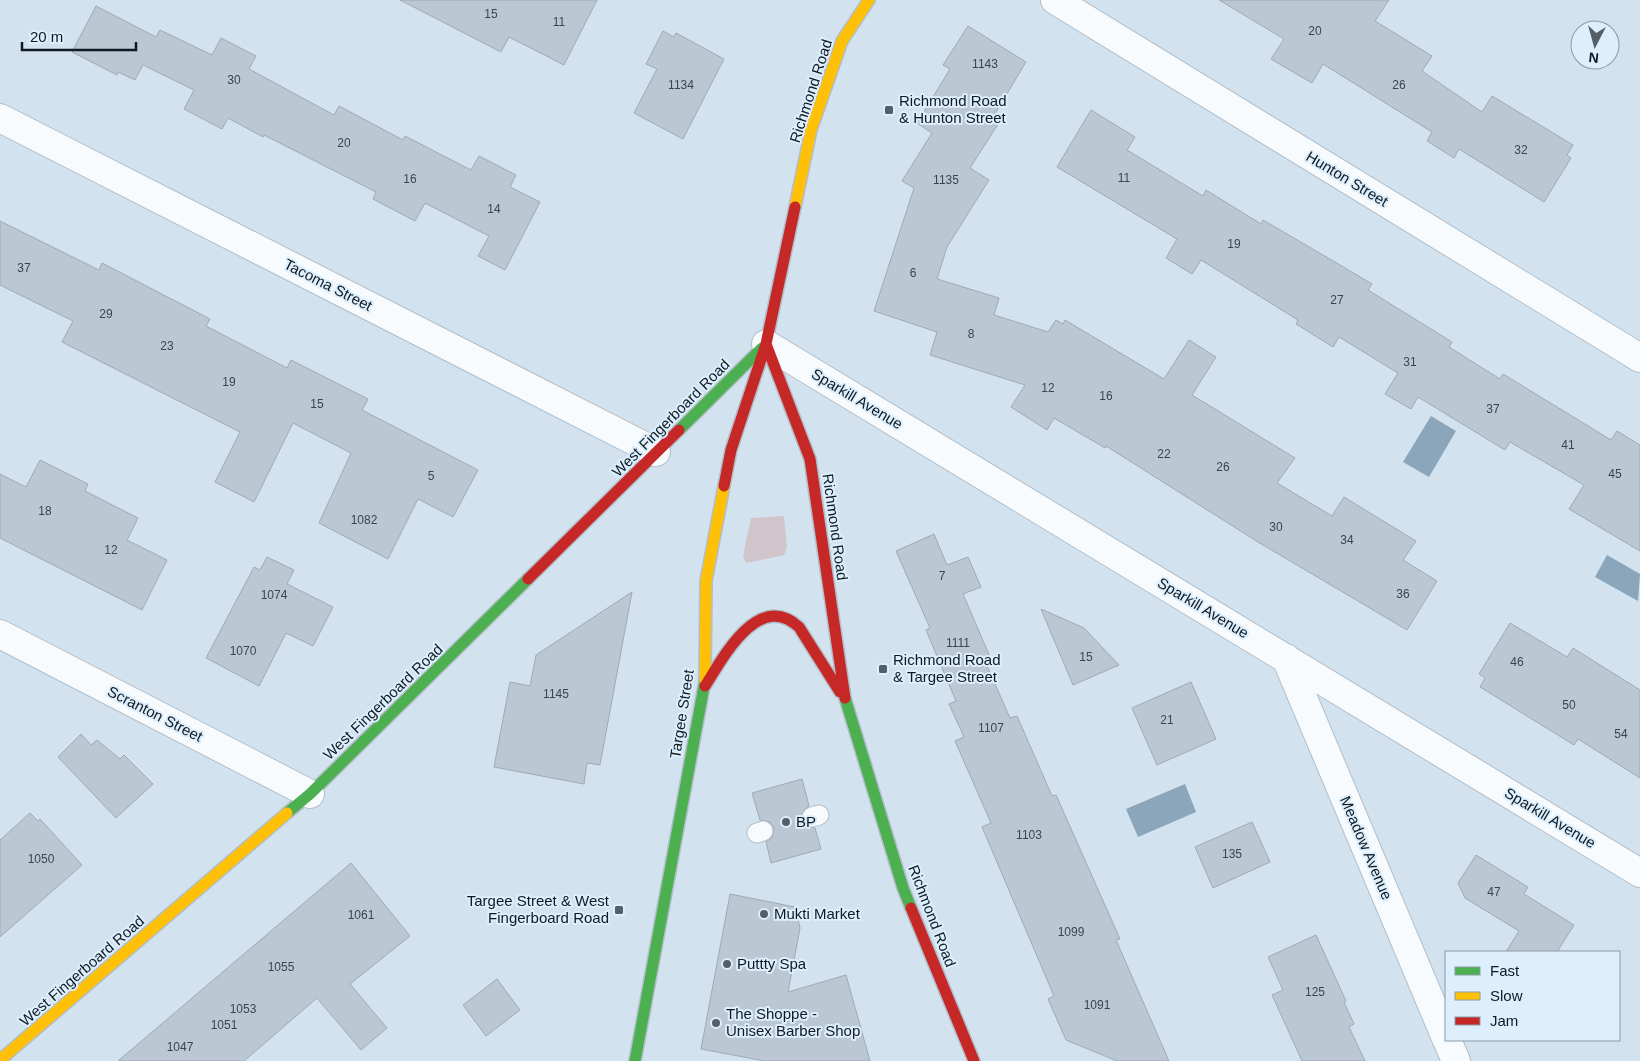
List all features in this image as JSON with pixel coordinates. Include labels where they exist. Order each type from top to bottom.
[{"type":"main road","name":"Richmond Road","points":[[868,0],[842,41],[811,130],[766,344],[810,459],[846,702],[903,888],[974,1061]]},
{"type":"main road","name":"West Fingerboard Road","points":[[0,1060],[310,794],[766,344]]},
{"type":"main road","name":"Targee Street","points":[[635,1061],[705,686],[706,581],[732,443],[766,344]]},
{"type":"main road","points":[[705,686],[738,636],[758,618],[777,616],[794,623],[810,644],[846,702]]},
{"type":"street","name":"Hunton Street","points":[[1054,0],[1640,358]]},
{"type":"street","name":"Tacoma Street","points":[[0,118],[656,452]]},
{"type":"street","name":"Sparkill Avenue","points":[[766,344],[1640,873]]},
{"type":"street","name":"Scranton Street","points":[[0,634],[310,794]]},
{"type":"street","name":"Meadow Avenue","points":[[1286,658],[1445,1034]]},
{"type":"street","name":"Meadow Avenue","points":[[1448,1041],[1456,1061]]},
{"type":"shaded area","points":[[784,516],[787,547],[784,555],[746,563],[743,556],[751,518]]},
{"type":"water","points":[[1431,416],[1456,431],[1429,477],[1403,462]]},
{"type":"water","points":[[1607,555],[1640,574],[1638,601],[1595,577]]},
{"type":"water","points":[[1185,784],[1196,812],[1138,837],[1126,809]]},
{"type":"building","points":[[400,0],[597,0],[564,65],[509,37],[501,52]]},
{"type":"building","points":[[1219,0],[1389,0],[1375,21],[1432,56],[1422,71],[1482,112],[1492,96],[1573,145],[1567,155],[1571,158],[1544,202],[1459,149],[1454,158],[1427,141],[1432,132],[1323,64],[1312,83],[1271,59],[1284,39]]},
{"type":"building","points":[[96,6],[156,37],[160,30],[212,55],[221,38],[256,56],[249,69],[334,115],[339,106],[403,140],[405,136],[471,170],[479,156],[516,175],[510,187],[540,202],[505,270],[478,256],[489,236],[425,203],[415,221],[373,199],[376,192],[264,135],[263,137],[228,118],[222,129],[184,109],[194,90],[143,65],[135,80],[118,72],[117,75],[72,52]]},
{"type":"building","points":[[968,26],[1026,62],[993,117],[1000,121],[970,168],[989,180],[947,247],[937,279],[999,298],[994,315],[1048,332],[1056,320],[1063,324],[1065,320],[1164,379],[1189,340],[1216,357],[1192,395],[1295,458],[1277,483],[1332,516],[1344,497],[1416,541],[1403,560],[1437,581],[1407,630],[1258,542],[1106,446],[1105,448],[1054,418],[1047,430],[1011,407],[1025,385],[930,355],[937,332],[874,311],[914,188],[902,181],[932,133],[917,123],[950,69],[943,65]]},
{"type":"building","points":[[663,31],[674,37],[676,33],[724,59],[683,139],[634,113],[657,69],[646,64]]},
{"type":"building","points":[[1091,110],[1135,137],[1127,150],[1203,196],[1206,190],[1261,224],[1263,220],[1372,284],[1368,290],[1452,342],[1449,347],[1500,379],[1503,374],[1611,440],[1617,431],[1640,445],[1640,551],[1569,509],[1584,485],[1510,442],[1505,450],[1418,397],[1411,409],[1385,394],[1398,373],[1339,337],[1333,347],[1296,324],[1298,320],[1201,260],[1192,274],[1166,258],[1177,239],[1057,167]]},
{"type":"building","points":[[0,221],[99,270],[102,263],[210,319],[206,326],[287,368],[291,360],[368,399],[362,410],[478,470],[453,517],[418,499],[388,559],[319,523],[351,453],[293,423],[254,502],[215,482],[240,432],[62,342],[73,321],[0,285]]},
{"type":"building","points":[[40,460],[88,484],[85,491],[138,518],[127,540],[167,560],[142,610],[0,538],[0,474],[26,487]]},
{"type":"building","points":[[934,534],[947,565],[968,557],[981,587],[963,594],[990,657],[984,659],[1010,718],[1017,716],[1052,796],[1056,795],[1120,939],[1116,940],[1169,1061],[1117,1061],[1066,1040],[1048,999],[1054,996],[982,827],[991,823],[955,741],[964,737],[949,704],[956,701],[926,630],[930,628],[896,551]]},
{"type":"building","points":[[267,557],[294,570],[287,584],[333,607],[313,646],[286,633],[259,686],[206,658],[254,567],[260,570]]},
{"type":"building","points":[[632,592],[600,765],[587,763],[584,784],[494,767],[510,682],[530,686],[536,655]]},
{"type":"building","points":[[1041,609],[1084,628],[1119,665],[1073,685]]},
{"type":"building","points":[[1510,623],[1567,657],[1573,648],[1640,690],[1640,778],[1578,739],[1574,745],[1480,687],[1485,678],[1479,674]]},
{"type":"building","points":[[1191,682],[1216,739],[1157,765],[1132,708]]},
{"type":"building","points":[[81,734],[91,745],[97,740],[120,759],[124,755],[153,784],[116,818],[58,757]]},
{"type":"building","points":[[802,779],[809,806],[804,810],[801,820],[805,825],[815,828],[821,849],[771,863],[766,842],[772,838],[774,828],[770,822],[760,820],[752,793]]},
{"type":"building","points":[[30,813],[38,821],[40,819],[82,865],[0,937],[0,840]]},
{"type":"building","points":[[1252,822],[1270,862],[1213,888],[1195,847]]},
{"type":"building","points":[[1476,855],[1528,887],[1524,894],[1574,925],[1558,951],[1507,951],[1519,931],[1465,898],[1458,883]]},
{"type":"building","points":[[351,863],[410,936],[350,984],[387,1028],[361,1050],[317,998],[244,1061],[118,1061]]},
{"type":"building","points":[[730,894],[795,907],[800,928],[788,992],[846,975],[870,1061],[765,1061],[701,1049]]},
{"type":"building","points":[[1316,935],[1346,1001],[1344,1002],[1354,1024],[1349,1027],[1365,1061],[1302,1061],[1272,995],[1283,990],[1268,957]]},
{"type":"building","points":[[497,979],[520,1010],[486,1036],[463,1005]]},
{"type":"traffic: fast","points":[[679,430],[762,348]]},
{"type":"traffic: fast","points":[[287,813],[310,794],[528,579]]},
{"type":"traffic: fast","points":[[635,1061],[705,681]]},
{"type":"traffic: fast","points":[[845,698],[903,888],[911,908]]},
{"type":"traffic: slow","points":[[795,207],[811,130],[842,41],[869,0]]},
{"type":"traffic: slow","points":[[705,681],[706,581],[724,486]]},
{"type":"traffic: slow","points":[[0,1060],[287,813]]},
{"type":"traffic: jam","points":[[724,486],[731,450],[766,344],[795,207]]},
{"type":"traffic: jam","points":[[766,344],[810,459],[845,698]]},
{"type":"traffic: jam","points":[[528,579],[679,430]]},
{"type":"traffic: jam","points":[[705,686],[732,645],[743,632],[756,622],[770,617],[784,618],[799,627],[840,692]]},
{"type":"traffic: jam","points":[[911,908],[974,1061]]},
{"type":"place","name":"Richmond Road & Hunton Street","points":[[889,110]]},
{"type":"place","name":"Richmond Road & Targee Street","points":[[883,669]]},
{"type":"place","name":"BP","points":[[786,822]]},
{"type":"place","name":"Targee Street & West Fingerboard Road","points":[[619,910]]},
{"type":"place","name":"Mukti Market","points":[[764,914]]},
{"type":"place","name":"Puttty Spa","points":[[727,964]]},
{"type":"place","name":"The Shoppe - Unisex Barber Shop","points":[[716,1023]]}]
